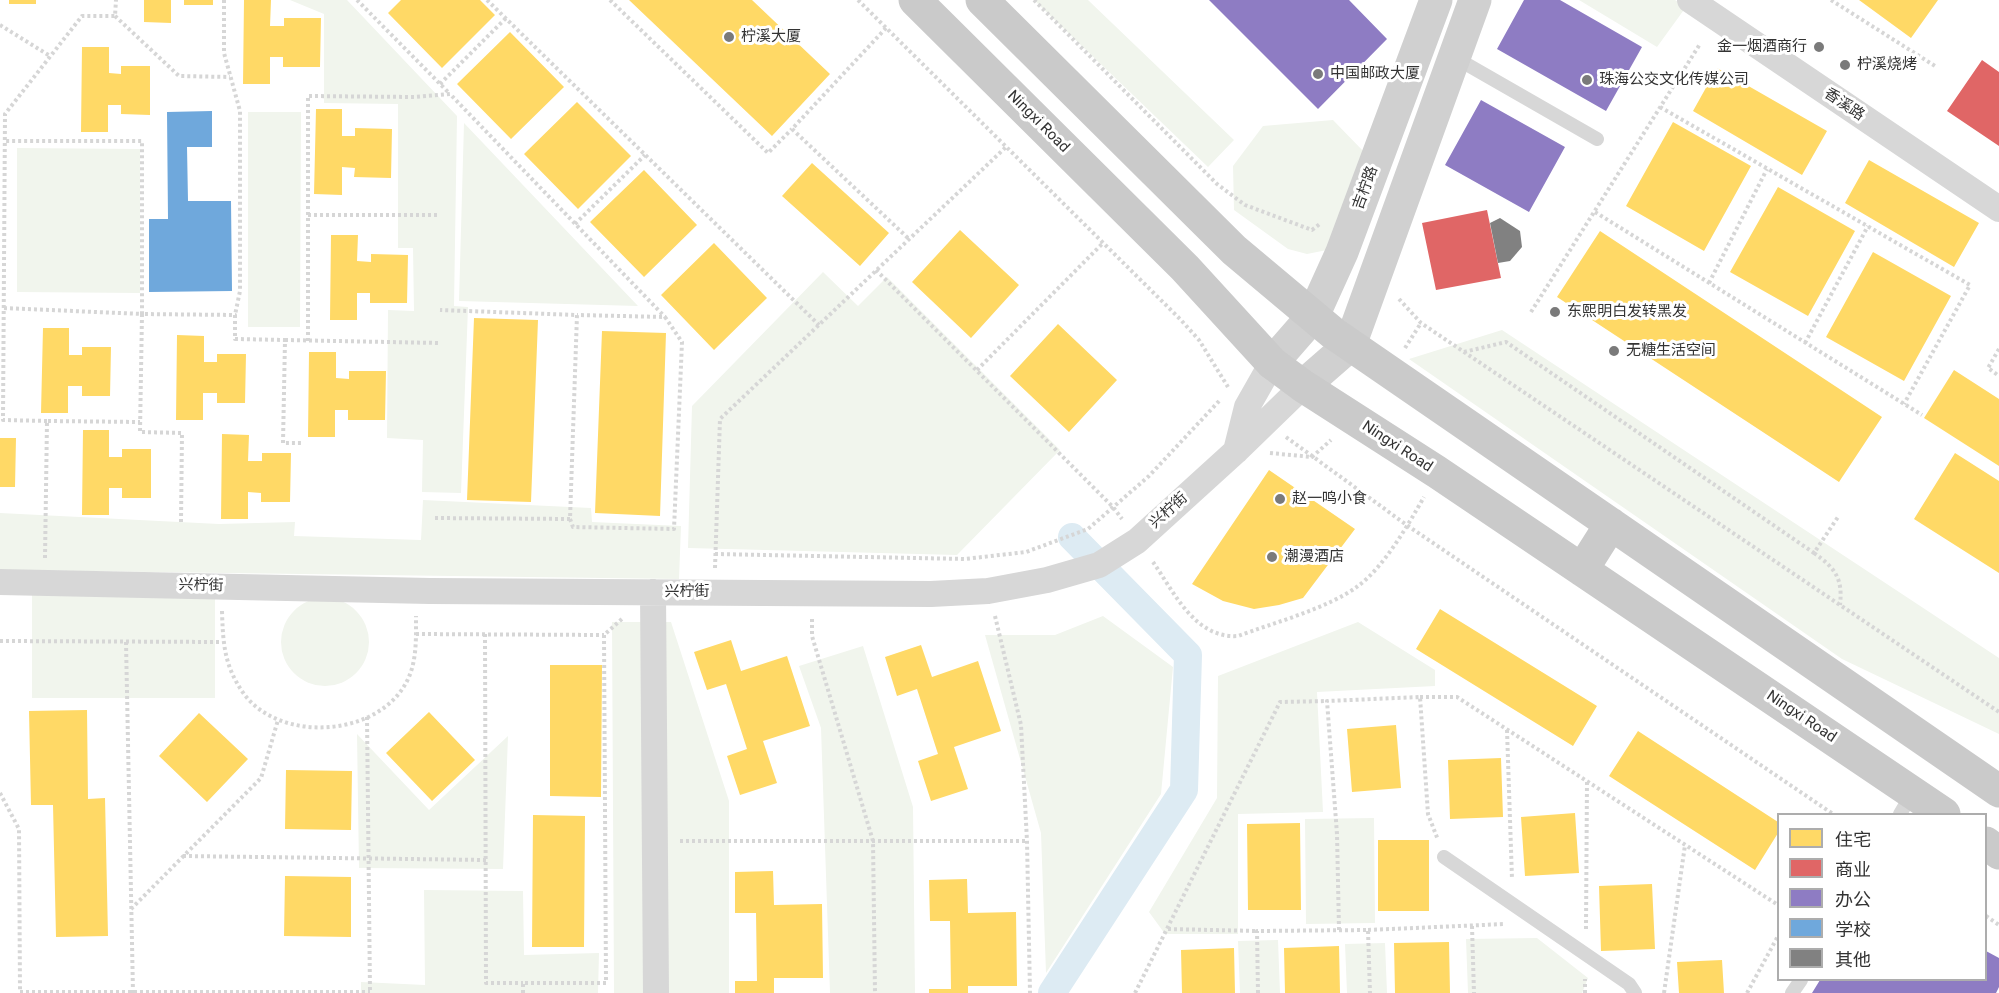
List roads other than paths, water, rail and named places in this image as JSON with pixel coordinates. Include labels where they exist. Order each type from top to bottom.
[{"type":"main road","name":"Ningxi Road","points":[[915,0],[1185,268],[1272,363],[1303,386],[1437,472],[1582,570],[1906,803],[1941,813]]},
{"type":"main road","points":[[982,0],[1234,250],[1312,316],[1350,345],[1999,791]]},
{"type":"main road","name":"吉柠路","points":[[1272,363],[1312,316],[1342,252],[1436,0]]},
{"type":"main road","points":[[1303,386],[1350,345],[1475,0]]},
{"type":"main road","points":[[1023,107],[1054,72]]},
{"type":"main road","points":[[1582,570],[1611,524]]},
{"type":"main road","points":[[1987,844],[1999,853]]},
{"type":"street","name":"香溪路","points":[[1690,0],[1999,209]]},
{"type":"street","points":[[1247,406],[1272,363]]},
{"type":"street","points":[[1247,406],[1303,386]]},
{"type":"street","name":"兴柠街","points":[[0,582],[416,590],[931,594],[988,591],[1047,580],[1100,565],[1137,541],[1236,451],[1247,406]]},
{"type":"street","points":[[653,592],[656,993]]},
{"type":"lane","points":[[1454,57],[1596,139]]},
{"type":"lane","points":[[1444,857],[1586,953],[1629,984],[1635,993]]},
{"type":"waterway","points":[[1052,993],[1184,790],[1188,655],[1072,537]]},
{"type":"place","name":"柠溪大厦","points":[[729,37]]},
{"type":"place","name":"金一烟酒商行","points":[[1819,47]]},
{"type":"place","name":"柠溪烧烤","points":[[1845,65]]},
{"type":"place","name":"中国邮政大厦","points":[[1318,74]]},
{"type":"place","name":"珠海公交文化传媒公司","points":[[1587,80]]},
{"type":"place","name":"东熙明白发转黑发","points":[[1555,312]]},
{"type":"place","name":"无糖生活空间","points":[[1614,351]]},
{"type":"place","name":"赵一鸣小食","points":[[1280,499]]},
{"type":"place","name":"潮漫酒店","points":[[1272,557]]}]
